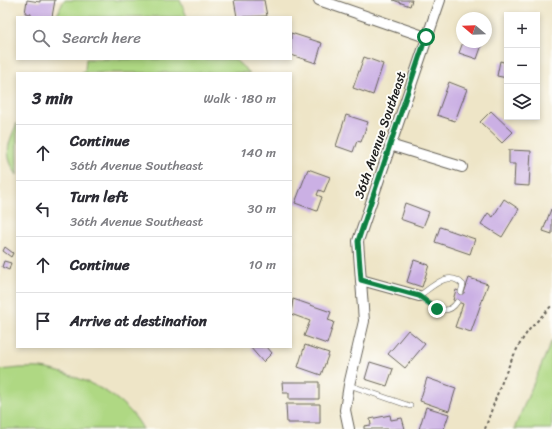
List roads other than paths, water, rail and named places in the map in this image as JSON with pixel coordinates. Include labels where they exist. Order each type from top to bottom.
[{"type":"street","points":[[319,0],[426,37]]},
{"type":"street","name":"36th Avenue Southeast","points":[[349,429],[345,410],[349,385],[364,321],[358,241],[426,37],[440,0]]},
{"type":"street","points":[[390,145],[462,167]]},
{"type":"street","points":[[361,280],[419,296]]},
{"type":"lane","points":[[457,302],[451,308],[440,310],[419,296],[442,280],[450,278],[459,281],[463,285],[461,292]]},
{"type":"lane","points":[[349,385],[410,406]]}]
